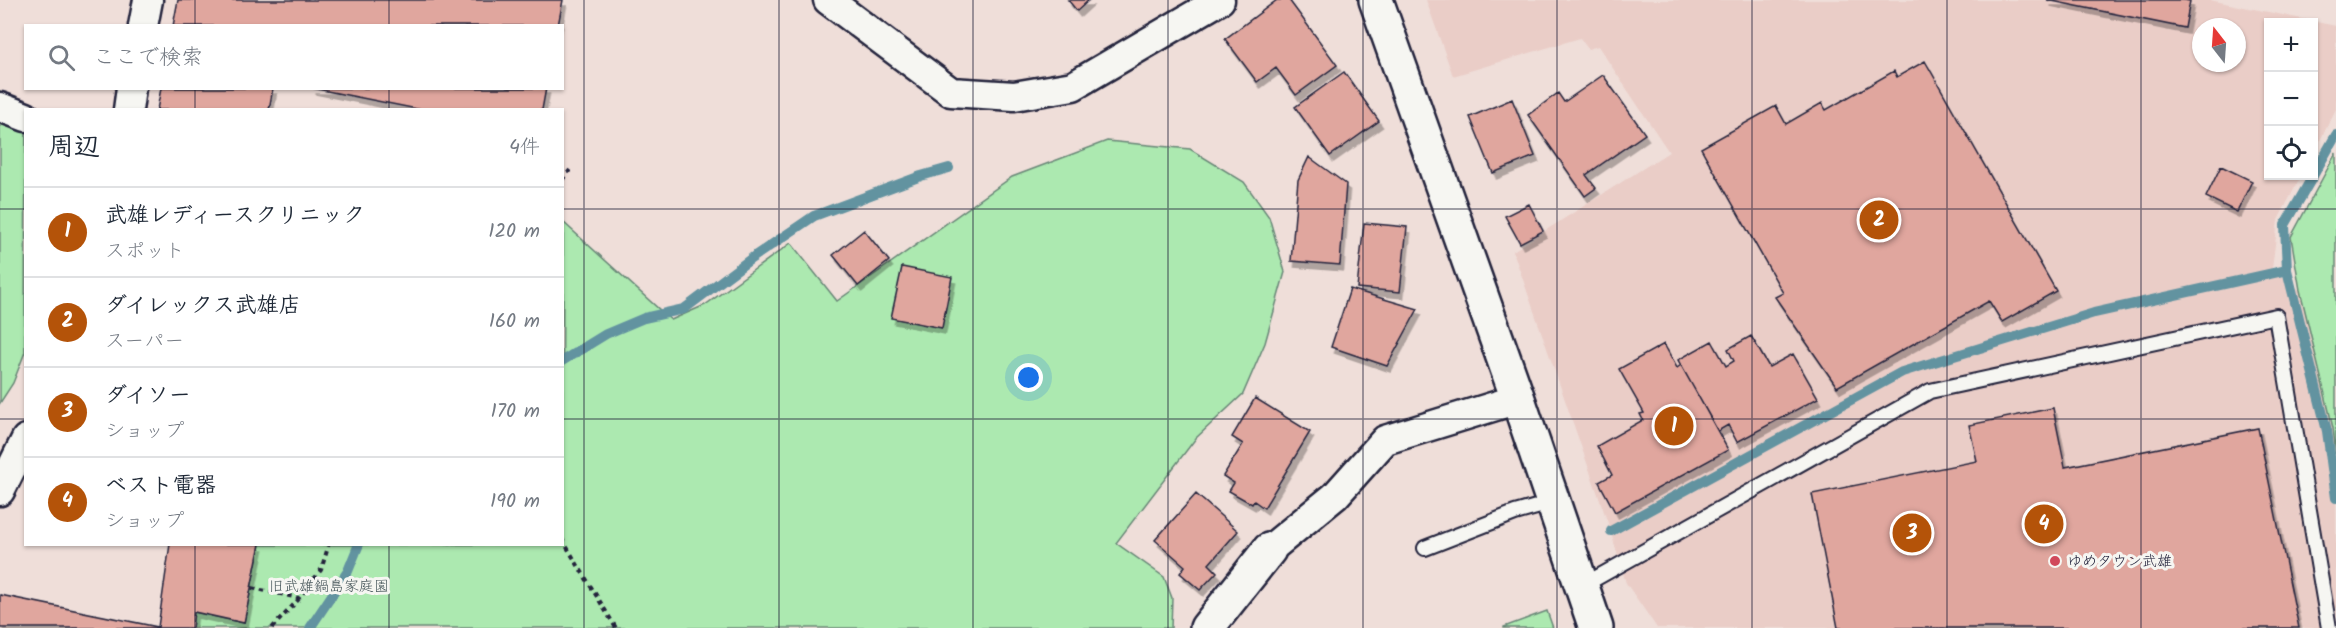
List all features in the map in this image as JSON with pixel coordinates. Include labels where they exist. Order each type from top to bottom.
[{"type":"street","points":[[143,24],[148,0]]},
{"type":"street","points":[[828,0],[951,92],[1014,96],[1073,86],[1220,0]]},
{"type":"street","points":[[1376,0],[1518,399],[1596,628]]},
{"type":"street","points":[[128,108],[131,90]]},
{"type":"street","points":[[0,107],[24,116]]},
{"type":"street","points":[[1207,628],[1269,550],[1335,496],[1385,440],[1518,399]]},
{"type":"street","points":[[0,491],[24,443]]},
{"type":"lane","points":[[1582,586],[1930,391],[2276,316],[2329,628]]},
{"type":"lane","points":[[1425,548],[1515,513],[1554,502]]},
{"type":"path","points":[[564,178],[570,170]]},
{"type":"path","points":[[564,542],[616,628]]},
{"type":"path","points":[[272,628],[321,570],[328,546]]},
{"type":"path","points":[[252,588],[299,598]]},
{"type":"shaded area","points":[[1426,0],[2210,0],[2297,18],[2264,18],[2264,180],[2299,180],[2278,220],[2272,269],[2300,290],[2333,428],[2336,454],[2336,628],[1657,628],[1626,583],[1609,526],[1513,251],[1669,152],[1598,46],[1588,49],[1580,38],[1453,76]]},
{"type":"shaded area","points":[[2318,22],[2336,26],[2336,109],[2318,144]]},
{"type":"green space","points":[[0,91],[38,108],[24,108],[24,355],[13,383],[0,403]]},
{"type":"green space","name":"旧武雄鍋島家庭園","points":[[1107,141],[1190,149],[1244,182],[1269,217],[1285,272],[1265,343],[1243,394],[1196,438],[1116,543],[1164,577],[1172,598],[1171,628],[192,628],[194,612],[244,623],[260,546],[564,546],[564,223],[671,320],[705,305],[791,243],[837,301],[1012,177]]},
{"type":"green space","points":[[2336,153],[2336,454],[2333,428],[2300,290],[2291,237]]},
{"type":"green space","points":[[1547,611],[1553,628],[1504,628],[1504,627]]},
{"type":"building","points":[[178,0],[563,0],[558,24],[173,24]]},
{"type":"building","points":[[1068,0],[1089,0],[1077,11]]},
{"type":"building","points":[[1277,0],[1289,0],[1337,65],[1296,95],[1276,68],[1257,82],[1225,39]]},
{"type":"building","points":[[2047,0],[2184,0],[2190,1],[2185,28]]},
{"type":"building","points":[[1925,61],[2056,291],[2002,322],[1989,301],[1837,387],[1775,297],[1783,293],[1701,148],[1776,106],[1786,124],[1822,103],[1826,110],[1894,71],[1897,77]]},
{"type":"building","points":[[1344,72],[1379,121],[1330,156],[1295,107]]},
{"type":"building","points":[[1603,75],[1645,134],[1586,175],[1596,188],[1585,196],[1528,115],[1558,93],[1564,102]]},
{"type":"building","points":[[161,90],[273,90],[269,108],[157,108]]},
{"type":"building","points":[[322,90],[546,90],[542,108],[412,108]]},
{"type":"building","points":[[1512,99],[1535,156],[1493,173],[1470,117]]},
{"type":"building","points":[[1309,157],[1346,184],[1340,265],[1291,261],[1298,180]]},
{"type":"building","points":[[2221,166],[2252,181],[2237,212],[2206,197]]},
{"type":"building","points":[[1529,204],[1543,231],[1520,243],[1505,216]]},
{"type":"building","points":[[1364,223],[1407,227],[1400,292],[1357,288]]},
{"type":"building","points":[[864,230],[889,261],[858,286],[833,255]]},
{"type":"building","points":[[902,267],[952,277],[942,328],[891,318]]},
{"type":"building","points":[[1350,289],[1418,309],[1387,366],[1331,347]]},
{"type":"building","points":[[1751,336],[1769,367],[1793,354],[1818,398],[1737,442],[1728,425],[1718,431],[1678,360],[1712,341],[1726,366],[1734,361],[1728,349]]},
{"type":"building","points":[[1664,344],[1677,368],[1681,365],[1728,450],[1615,512],[1599,482],[1612,475],[1597,446],[1643,420],[1640,414],[1644,413],[1619,369]]},
{"type":"building","points":[[1255,398],[1310,432],[1264,508],[1254,501],[1252,504],[1229,491],[1234,483],[1223,476],[1243,444],[1232,437]]},
{"type":"building","name":"ゆめタウン武雄","points":[[2053,408],[2065,467],[2258,428],[2299,628],[1838,628],[1812,494],[1977,461],[1969,425]]},
{"type":"building","points":[[1196,494],[1238,531],[1209,564],[1217,572],[1200,590],[1180,573],[1185,566],[1155,540]]},
{"type":"building","points":[[170,546],[260,546],[244,623],[194,612],[192,628],[0,628],[0,595],[158,627]]},
{"type":"waterway","points":[[2318,167],[2336,135]]},
{"type":"waterway","points":[[564,360],[606,334],[644,318],[684,309],[752,258],[814,216],[921,176],[949,168]]},
{"type":"waterway","points":[[2311,180],[2285,225],[2287,270],[2327,431],[2336,498]]},
{"type":"waterway","points":[[1611,531],[1902,372],[2094,313],[2287,270]]},
{"type":"waterway","points":[[310,628],[348,571],[358,546]]},
{"type":"place","name":"ダイレックス武雄店","points":[[1879,220]]},
{"type":"place","name":"武雄レディースクリニック","points":[[1674,426]]},
{"type":"place","name":"ベスト電器","points":[[2044,524]]},
{"type":"place","name":"ダイソー","points":[[1912,533]]},
{"type":"place","name":"ゆめタウン武雄","points":[[2055,561]]}]
